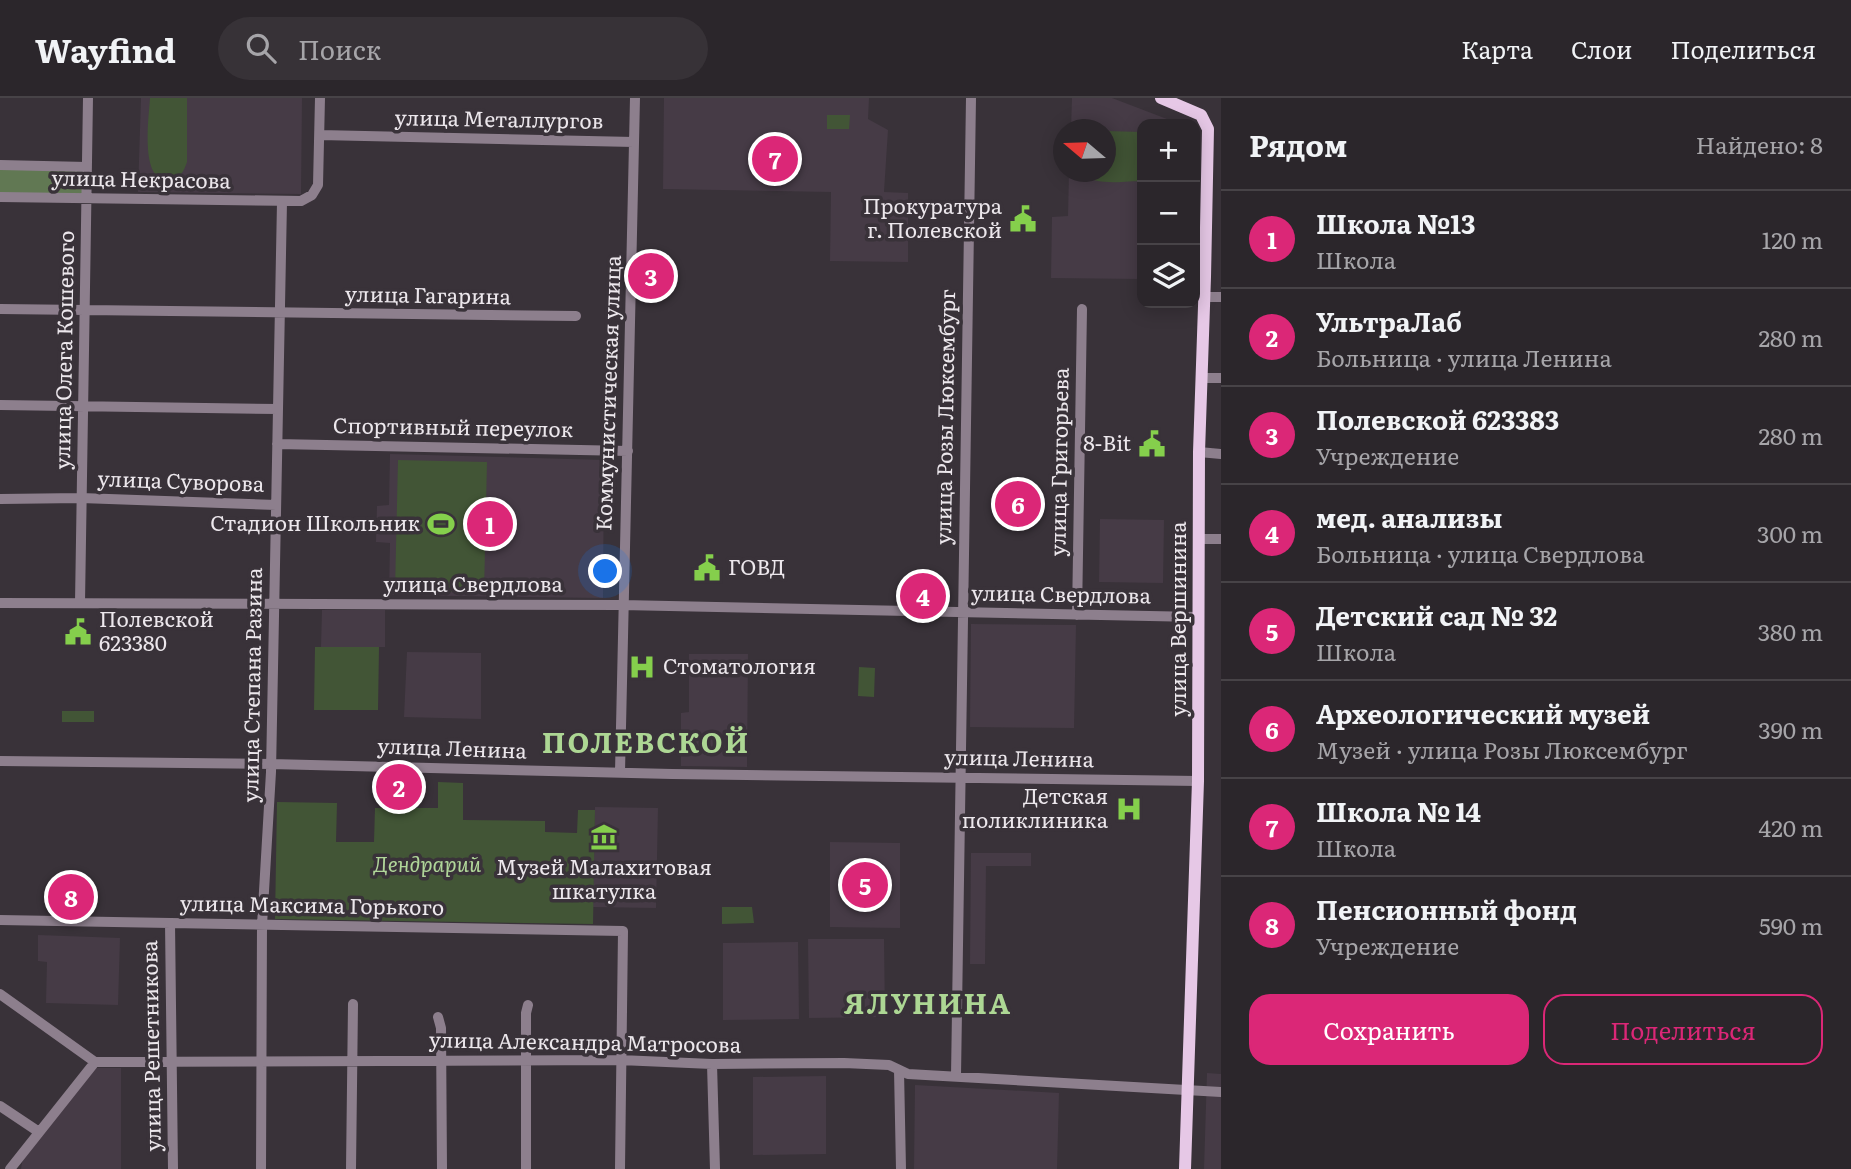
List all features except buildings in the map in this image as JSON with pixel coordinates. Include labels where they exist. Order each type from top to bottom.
[{"type":"main road","name":"улица Вершинина","points":[[1161,98],[1203,117],[1208,129],[1199,452],[1198,781],[1185,1169]]},
{"type":"main road","points":[[1207,164],[1221,164]]},
{"type":"street","name":"улица Олега Кошевого","points":[[80,603],[88,98]]},
{"type":"street","points":[[320,98],[320,135]]},
{"type":"street","name":"Коммунистическая улица","points":[[620,772],[635,98]]},
{"type":"street","name":"улица Розы Люксембург","points":[[956,1076],[971,98]]},
{"type":"street","name":"улица Некрасова","points":[[0,197],[301,201],[316,191],[319,179],[320,135]]},
{"type":"street","name":"улица Металлургов","points":[[320,135],[634,142]]},
{"type":"street","name":"улица Некрасова","points":[[0,165],[87,167]]},
{"type":"street","name":"улица Степана Разина","points":[[261,1169],[262,925],[271,764],[282,202]]},
{"type":"street","points":[[1204,297],[1221,297]]},
{"type":"street","name":"улица Гагарина","points":[[0,309],[576,316]]},
{"type":"street","name":"улица Григорьева","points":[[1077,615],[1082,309]]},
{"type":"street","points":[[1201,378],[1221,378]]},
{"type":"street","points":[[0,405],[278,409]]},
{"type":"street","name":"Спортивный переулок","points":[[277,444],[628,451]]},
{"type":"street","points":[[1199,452],[1221,454]]},
{"type":"street","name":"улица Суворова","points":[[0,499],[81,498],[276,505]]},
{"type":"street","points":[[1198,539],[1221,539]]},
{"type":"street","name":"улица Свердлова","points":[[0,603],[622,605],[1198,617]]},
{"type":"street","name":"улица Ленина","points":[[0,761],[1198,781]]},
{"type":"street","name":"улица Максима Горького","points":[[0,920],[623,931],[620,1060]]},
{"type":"street","name":"улица Решетникова","points":[[170,923],[173,1169]]},
{"type":"street","points":[[0,994],[95,1062],[10,1169]]},
{"type":"street","points":[[351,1169],[353,1004]]},
{"type":"street","points":[[526,1169],[528,1005]]},
{"type":"street","points":[[438,1017],[441,1028],[442,1169]]},
{"type":"street","points":[[620,1060],[620,1169]]},
{"type":"street","name":"улица Александра Матросова","points":[[95,1062],[620,1060],[712,1064],[845,1063],[890,1065],[908,1074],[1221,1092]]},
{"type":"street","points":[[712,1064],[715,1169]]},
{"type":"street","points":[[899,1070],[901,1169]]},
{"type":"street","points":[[0,1106],[39,1132]]},
{"type":"shaded area","points":[[141,98],[302,98],[301,194],[138,192]]},
{"type":"shaded area","points":[[664,98],[869,98],[868,119],[888,130],[884,192],[908,193],[908,262],[830,261],[831,192],[663,189]]},
{"type":"shaded area","points":[[1072,98],[1112,98],[1167,119],[1137,119],[1137,279],[1051,278],[1052,217],[1068,216],[1069,182],[1116,182],[1116,119],[1071,119]]},
{"type":"shaded area","points":[[390,454],[604,460],[603,598],[389,595],[390,543],[376,542],[377,506],[389,505]]},
{"type":"shaded area","points":[[1100,519],[1164,520],[1163,583],[1099,582]]},
{"type":"shaded area","points":[[322,610],[385,610],[385,647],[321,647]]},
{"type":"shaded area","points":[[971,624],[1076,625],[1074,728],[970,727]]},
{"type":"shaded area","points":[[407,652],[481,653],[481,719],[404,717]]},
{"type":"shaded area","points":[[689,654],[748,654],[747,767],[681,766],[681,713],[689,712]]},
{"type":"shaded area","points":[[595,807],[658,808],[656,908],[593,907]]},
{"type":"shaded area","points":[[830,842],[900,843],[900,928],[830,927]]},
{"type":"shaded area","points":[[971,853],[1031,853],[1031,866],[986,866],[985,964],[970,964]]},
{"type":"shaded area","points":[[38,935],[120,938],[118,1005],[46,1003],[47,962],[38,961]]},
{"type":"shaded area","points":[[808,939],[884,939],[885,1017],[809,1018]]},
{"type":"shaded area","points":[[798,942],[799,1019],[723,1020],[723,943]]},
{"type":"shaded area","points":[[94,1068],[121,1068],[121,1169],[21,1169],[23,1157]]},
{"type":"shaded area","points":[[1207,1073],[1221,1074],[1221,1169],[1204,1169]]},
{"type":"shaded area","points":[[826,1076],[826,1154],[753,1155],[753,1077]]},
{"type":"shaded area","points":[[915,1085],[1059,1093],[1057,1169],[914,1169]]},
{"type":"green space","points":[[150,98],[187,98],[187,162],[181,174],[173,179],[160,178],[153,171],[148,147]]},
{"type":"green space","points":[[827,115],[850,115],[849,129],[827,129]]},
{"type":"green space","points":[[1116,131],[1137,132],[1137,181],[1116,182]]},
{"type":"green space","points":[[0,167],[85,169],[84,196],[0,194]]},
{"type":"green space","name":"Стадион Школьник","points":[[398,460],[487,462],[484,592],[395,591]]},
{"type":"green space","points":[[315,647],[379,647],[378,710],[314,710]]},
{"type":"green space","points":[[859,667],[875,668],[874,697],[858,696]]},
{"type":"green space","points":[[62,711],[94,711],[94,722],[62,722]]},
{"type":"green space","name":"Дендрарий","points":[[438,782],[463,783],[463,820],[545,821],[545,832],[577,833],[578,810],[595,810],[593,924],[275,919],[277,802],[337,803],[336,842],[374,842],[375,808],[438,808]]},
{"type":"green space","points":[[722,907],[752,907],[754,923],[722,924]]},
{"type":"place","name":"Школа № 14","points":[[775,159]]},
{"type":"place","name":"Прокуратура г. Полевской","points":[[1023,219]]},
{"type":"place","name":"Полевской 623383","points":[[651,276]]},
{"type":"place","name":"8-Bit","points":[[1152,444]]},
{"type":"place","name":"Археологический музей","points":[[1018,504]]},
{"type":"place","name":"Стадион Школьник","points":[[441,524]]},
{"type":"place","name":"Школа №13","points":[[490,524]]},
{"type":"place","name":"ГОВД","points":[[707,568]]},
{"type":"place","name":"мед. анализы","points":[[923,596]]},
{"type":"place","name":"Полевской 623380","points":[[78,632]]},
{"type":"place","name":"Стоматология","points":[[642,667]]},
{"type":"place","name":"УльтраЛаб","points":[[399,787]]},
{"type":"place","name":"Детская поликлиника","points":[[1129,809]]},
{"type":"place","name":"Музей Малахитовая шкатулка","points":[[604,837]]},
{"type":"place","name":"Детский сад № 32","points":[[865,885]]},
{"type":"place","name":"Пенсионный фонд","points":[[71,897]]},
{"type":"district","name":"ПОЛЕВСКОЙ","points":[[646,743]]},
{"type":"district","name":"ЯЛУНИНА","points":[[928,1004]]}]
